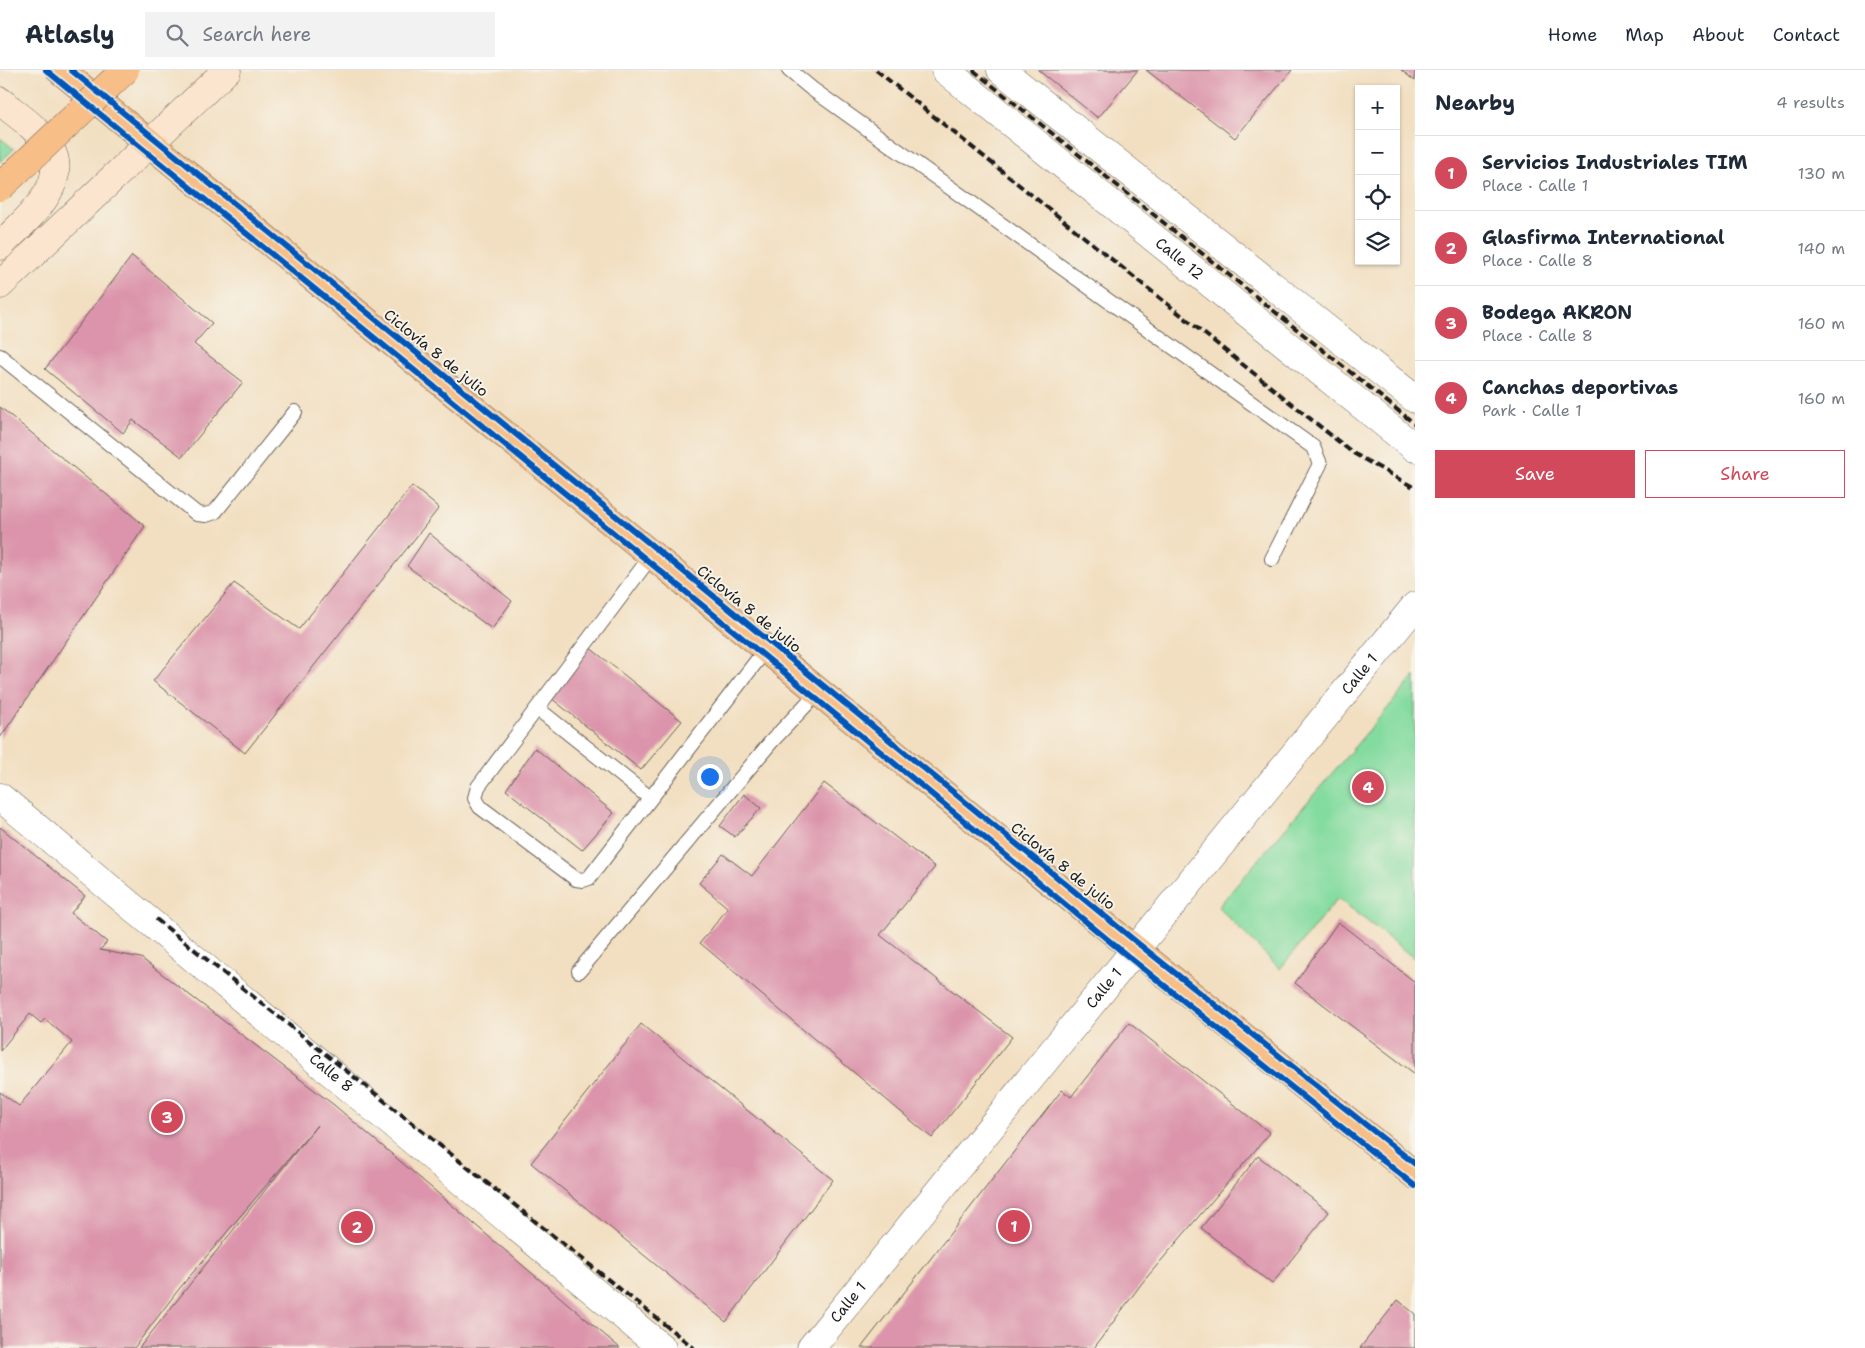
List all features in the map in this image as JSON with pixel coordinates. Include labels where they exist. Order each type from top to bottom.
[{"type":"main road","points":[[60,70],[1136,951],[1415,1175]]},
{"type":"main road","points":[[0,187],[125,70]]},
{"type":"main road","points":[[0,285],[227,70]]},
{"type":"main road","points":[[0,101],[28,123],[50,148],[56,166],[53,183],[42,202],[0,246]]},
{"type":"street","name":"Calle 12","points":[[945,70],[1415,448]]},
{"type":"street","points":[[1001,70],[1415,399]]},
{"type":"street","name":"Calle 1","points":[[811,1348],[1415,606]]},
{"type":"street","name":"Calle 8","points":[[0,797],[662,1348]]},
{"type":"lane","points":[[789,70],[812,89],[1312,447],[1320,464],[1272,559]]},
{"type":"lane","points":[[0,356],[197,514],[206,516],[215,512],[295,412]]},
{"type":"lane","points":[[652,555],[476,792],[475,798],[480,807],[571,875],[583,880],[594,874],[650,798],[766,649]]},
{"type":"lane","points":[[579,971],[771,742],[819,691]]},
{"type":"lane","points":[[538,709],[650,798]]},
{"type":"green space","points":[[0,138],[14,149],[0,162]]},
{"type":"green space","points":[[1415,676],[1415,959],[1338,898],[1280,969],[1218,907]]},
{"type":"building","points":[[1038,70],[1138,70],[1098,118]]},
{"type":"building","points":[[1146,70],[1292,70],[1235,138]]},
{"type":"building","points":[[1401,70],[1415,70],[1415,81]]},
{"type":"building","points":[[132,256],[212,323],[194,344],[243,382],[182,457],[133,420],[123,433],[45,369]]},
{"type":"building","points":[[0,407],[145,526],[0,738]]},
{"type":"building","points":[[412,486],[439,508],[245,753],[153,681],[234,583],[299,629]]},
{"type":"building","points":[[429,533],[512,601],[492,629],[407,566]]},
{"type":"building","points":[[589,647],[682,721],[641,770],[551,698]]},
{"type":"building","points":[[535,748],[614,813],[582,850],[506,790]]},
{"type":"building","points":[[824,783],[935,867],[880,935],[1012,1037],[932,1138],[700,943],[728,908],[699,883],[723,854],[752,876]]},
{"type":"building","points":[[744,794],[761,808],[735,837],[720,826]]},
{"type":"building","points":[[0,827],[85,896],[71,913],[107,942],[100,950],[141,958],[334,1105],[620,1348],[139,1348],[318,1124],[179,1289],[134,1348],[0,1348],[0,1092],[19,1106],[72,1042],[45,1019],[41,1023],[30,1014],[0,1051]]},
{"type":"building","points":[[1338,922],[1415,982],[1415,1074],[1295,983]]},
{"type":"building","points":[[1129,1023],[1270,1133],[1142,1283],[1094,1348],[861,1348],[1062,1090],[1071,1097]]},
{"type":"building","points":[[641,1024],[833,1180],[726,1322],[531,1163]]},
{"type":"building","points":[[1258,1156],[1329,1212],[1272,1284],[1201,1228]]},
{"type":"building","points":[[1398,1300],[1415,1314],[1415,1348],[1360,1348]]},
{"type":"railway","points":[[876,70],[1353,453],[1415,488]]},
{"type":"railway","points":[[973,70],[1415,424]]},
{"type":"railway","points":[[156,919],[694,1348]]},
{"type":"cycle path","points":[[46,70],[762,654],[1130,958],[1415,1186]]},
{"type":"cycle path","name":"Ciclovía 8 de julio","points":[[71,70],[1140,945],[1415,1164]]},
{"type":"place","name":"Canchas deportivas","points":[[1368,787]]},
{"type":"place","name":"Bodega AKRON","points":[[167,1117]]},
{"type":"place","name":"Servicios Industriales TIM","points":[[1014,1226]]},
{"type":"place","name":"Glasfirma International","points":[[357,1227]]}]
